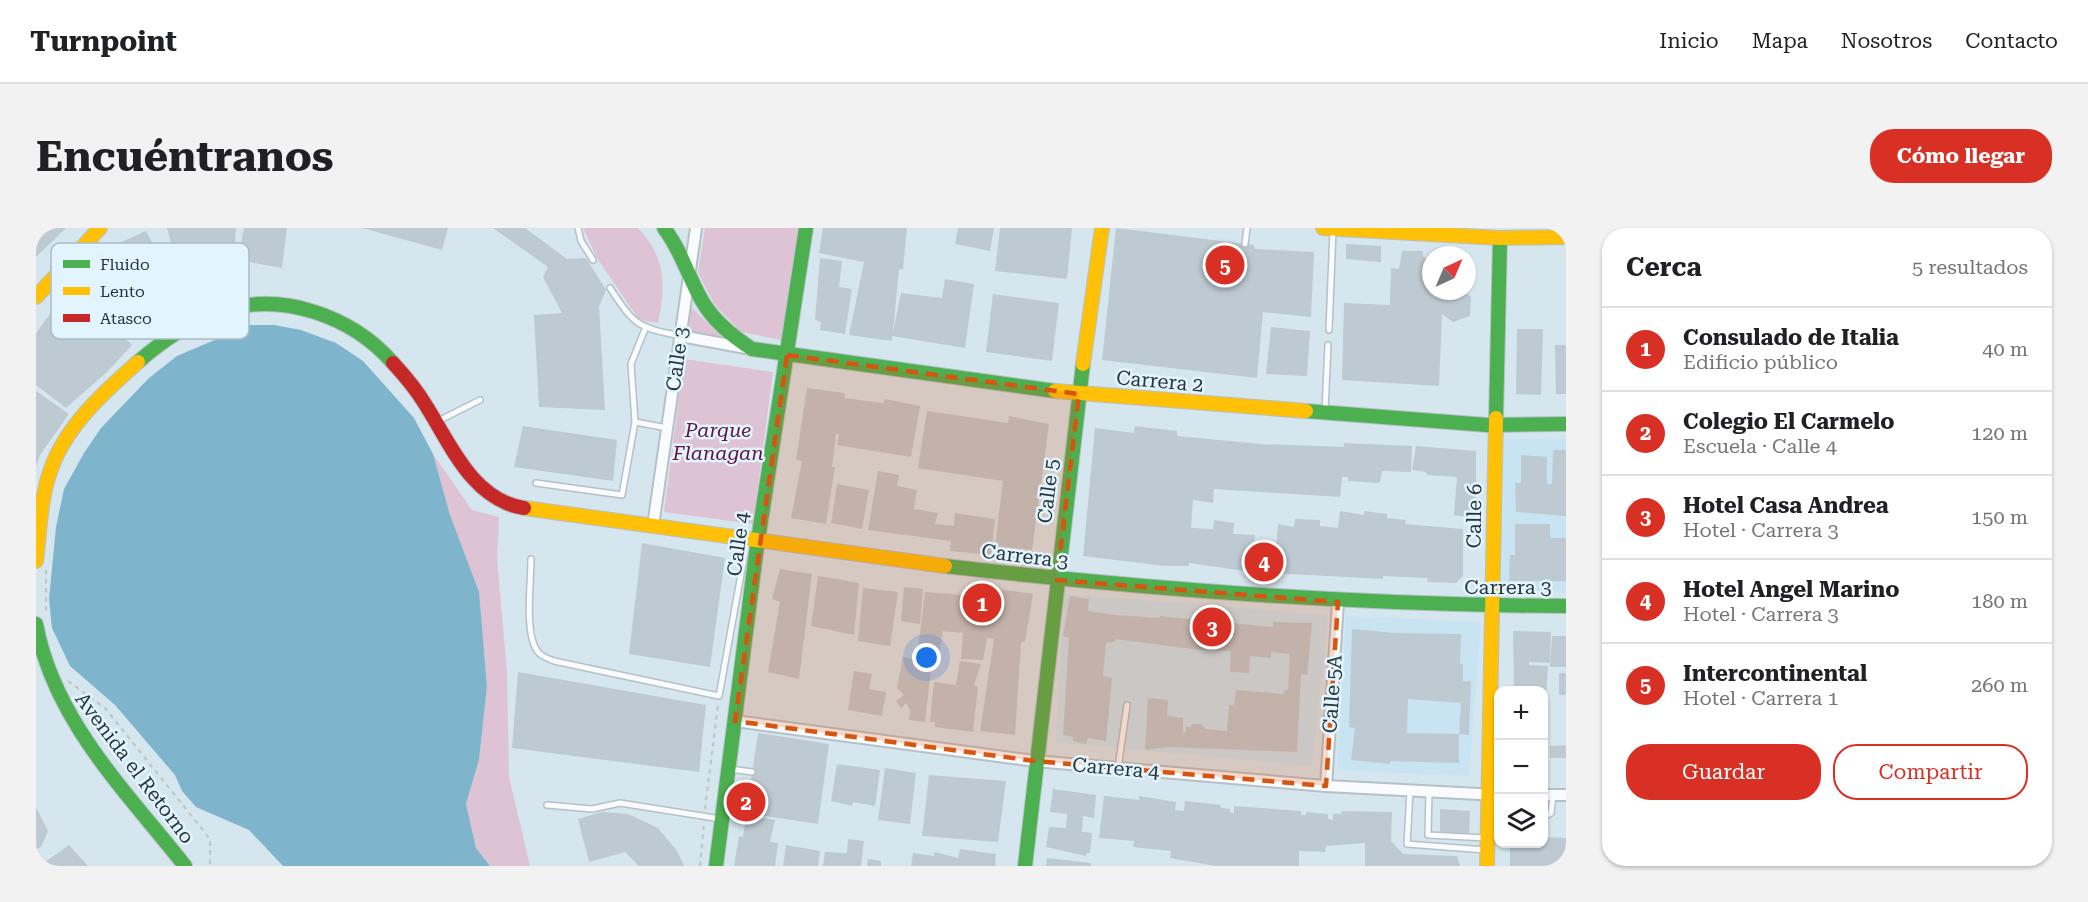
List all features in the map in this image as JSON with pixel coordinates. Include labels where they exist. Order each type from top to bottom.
[{"type":"main road","points":[[86,243],[100,228]]},
{"type":"main road","name":"Carrera 2","points":[[664,228],[679,248],[707,309],[720,325],[752,349],[1079,394],[1324,415],[1495,425],[1566,424]]},
{"type":"main road","name":"Calle 4","points":[[716,866],[741,670],[753,541],[787,355],[806,228]]},
{"type":"main road","name":"Calle 5","points":[[1025,866],[1035,761],[1079,394],[1102,228]]},
{"type":"main road","points":[[1323,228],[1500,238],[1566,237]]},
{"type":"main road","name":"Calle 6","points":[[1487,866],[1487,844],[1493,818],[1494,795],[1491,607],[1500,238]]},
{"type":"main road","points":[[36,297],[51,281]]},
{"type":"main road","points":[[249,305],[279,304],[322,313],[342,321],[360,333],[393,362],[413,386],[437,422]]},
{"type":"main road","points":[[41,564],[45,488],[51,469],[70,434],[118,379],[166,339]]},
{"type":"main road","name":"Carrera 3","points":[[437,422],[475,483],[486,493],[513,506],[753,541],[1057,580],[1338,602],[1491,607],[1566,606]]},
{"type":"main road","name":"Avenida el Retorno","points":[[41,621],[40,652],[59,701],[74,725],[185,866]]},
{"type":"street","name":"Calle 3","points":[[653,526],[696,228]]},
{"type":"street","name":"Carrera 2","points":[[681,336],[752,349]]},
{"type":"street","name":"Calle 5A","points":[[1326,786],[1338,602]]},
{"type":"street","name":"Carrera 4","points":[[735,721],[1035,761],[1326,786],[1494,795]]},
{"type":"street","points":[[1548,795],[1566,795]]},
{"type":"lane","points":[[578,228],[581,241],[593,260]]},
{"type":"lane","points":[[1245,244],[1247,228]]},
{"type":"lane","points":[[1329,330],[1333,229]]},
{"type":"lane","points":[[610,288],[632,318],[645,329],[681,336]]},
{"type":"lane","points":[[536,483],[622,495],[635,422],[631,364],[645,329]]},
{"type":"lane","points":[[1324,415],[1328,345]]},
{"type":"lane","points":[[437,422],[480,400]]},
{"type":"lane","points":[[635,422],[667,428]]},
{"type":"lane","points":[[531,559],[532,638],[537,651],[542,656],[554,661],[719,696],[753,541]]},
{"type":"lane","points":[[724,667],[741,670]]},
{"type":"lane","points":[[1118,768],[1127,705]]},
{"type":"lane","points":[[729,768],[752,772]]},
{"type":"lane","points":[[1410,791],[1407,844],[1487,844]]},
{"type":"lane","points":[[1429,792],[1428,835],[1487,844]]},
{"type":"lane","points":[[1548,795],[1551,813],[1548,815]]},
{"type":"lane","points":[[547,805],[592,809],[620,802],[722,819]]},
{"type":"path","points":[[41,564],[41,621]]},
{"type":"path","points":[[64,678],[105,708],[210,839],[210,866]]},
{"type":"path","points":[[700,866],[719,696]]},
{"type":"highlighted area","points":[[787,355],[1079,394],[1057,580],[1338,602],[1326,786],[1035,761],[735,721]]},
{"type":"shaded area","points":[[1504,439],[1566,439],[1566,591],[1501,593]]},
{"type":"shaded area","points":[[1064,594],[1328,615],[1312,766],[1056,742]]},
{"type":"shaded area","points":[[1346,616],[1481,622],[1469,776],[1337,770]]},
{"type":"green space","points":[[583,228],[638,228],[647,239],[659,261],[663,284],[658,323],[639,320],[597,258]]},
{"type":"green space","points":[[705,228],[798,228],[781,340],[741,332],[714,304],[698,272]]},
{"type":"green space","points":[[691,307],[723,338],[687,331]]},
{"type":"green space","name":"Parque Flanagan","points":[[684,359],[773,372],[753,524],[664,512]]},
{"type":"green space","points":[[433,454],[472,510],[499,517],[497,559],[507,671],[509,777],[530,866],[490,866],[476,848],[466,804],[479,760],[487,686],[479,593],[450,515]]},
{"type":"water","points":[[249,325],[274,325],[301,330],[336,343],[363,361],[414,418],[433,454],[450,515],[479,592],[487,686],[479,760],[466,804],[476,848],[490,866],[283,866],[249,830],[196,807],[182,791],[175,775],[115,705],[70,666],[52,628],[49,599],[56,527],[64,489],[84,453],[101,428],[149,378],[177,356],[217,339],[249,339]]},
{"type":"building","points":[[36,228],[66,228],[36,257]]},
{"type":"building","points":[[167,228],[236,228],[235,243],[171,243]]},
{"type":"building","points":[[244,228],[287,228],[282,268],[249,262],[249,243],[241,243]]},
{"type":"building","points":[[362,228],[448,228],[442,250]]},
{"type":"building","points":[[493,228],[525,228],[567,259],[586,258],[606,290],[599,306],[605,410],[539,407],[534,315],[562,313],[543,277],[548,267]]},
{"type":"building","points":[[823,228],[907,228],[903,269],[899,269],[893,332],[901,293],[942,298],[945,279],[974,284],[965,348],[892,336],[892,341],[849,335],[864,262],[819,253]]},
{"type":"building","points":[[958,228],[994,228],[990,251],[955,244]]},
{"type":"building","points":[[1000,228],[1072,228],[1067,279],[995,271]]},
{"type":"building","points":[[1116,228],[1254,245],[1255,249],[1314,252],[1311,317],[1263,312],[1257,378],[1102,360]]},
{"type":"building","points":[[146,231],[152,243],[119,243]]},
{"type":"building","points":[[1346,244],[1381,246],[1381,262],[1346,259]]},
{"type":"building","points":[[1402,251],[1422,251],[1422,300],[1471,300],[1470,316],[1453,322],[1442,314],[1439,386],[1342,380],[1344,303],[1390,305],[1391,268],[1399,269]]},
{"type":"building","points":[[820,258],[842,261],[839,287],[852,289],[845,334],[820,330],[821,322],[815,320]]},
{"type":"building","points":[[993,294],[1059,303],[1052,361],[986,352]]},
{"type":"building","points":[[50,314],[51,339],[125,339],[132,345],[108,371],[66,408],[36,385],[36,333]]},
{"type":"building","points":[[1271,327],[1310,331],[1307,376],[1266,374]]},
{"type":"building","points":[[1517,329],[1543,329],[1541,395],[1516,394]]},
{"type":"building","points":[[1555,345],[1566,345],[1566,394],[1556,394]]},
{"type":"building","points":[[807,388],[845,393],[844,398],[883,403],[885,399],[920,406],[911,457],[837,445],[839,434],[836,434],[832,467],[835,467],[826,524],[791,518],[802,461],[796,460]]},
{"type":"building","points":[[36,391],[69,414],[40,455],[36,467]]},
{"type":"building","points":[[927,411],[1008,423],[1009,416],[1049,424],[1032,550],[995,546],[1003,481],[918,468]]},
{"type":"building","points":[[523,426],[617,440],[613,481],[514,467]]},
{"type":"building","points":[[1135,426],[1177,431],[1177,436],[1261,444],[1344,447],[1344,443],[1412,446],[1411,472],[1382,471],[1380,482],[1376,483],[1348,481],[1348,477],[1342,477],[1340,497],[1214,489],[1213,503],[1193,500],[1191,528],[1213,529],[1214,520],[1234,523],[1233,534],[1255,535],[1253,551],[1276,551],[1278,524],[1294,527],[1295,519],[1320,520],[1320,526],[1338,528],[1340,511],[1364,515],[1364,511],[1387,514],[1387,518],[1406,520],[1405,524],[1463,529],[1463,576],[1456,583],[1427,582],[1428,578],[1383,576],[1383,579],[1252,572],[1189,563],[1189,566],[1165,566],[1083,556],[1095,428],[1134,433]]},
{"type":"building","points":[[1416,446],[1476,451],[1476,518],[1454,515],[1457,477],[1427,475],[1426,472],[1412,470]]},
{"type":"building","points":[[1553,450],[1566,450],[1566,516],[1516,512],[1515,483],[1521,483],[1521,455],[1547,457],[1547,484],[1552,484]]},
{"type":"building","points":[[878,471],[899,475],[897,486],[917,490],[914,509],[938,513],[935,524],[954,526],[955,513],[995,519],[991,555],[950,551],[951,541],[868,530]]},
{"type":"building","points":[[837,484],[869,490],[862,529],[831,523]]},
{"type":"building","points":[[1515,524],[1550,524],[1550,538],[1566,538],[1566,581],[1509,581],[1510,555],[1515,555]]},
{"type":"building","points":[[642,543],[725,558],[710,667],[629,654]]},
{"type":"building","points":[[780,569],[812,574],[799,679],[768,672],[780,602],[772,599]]},
{"type":"building","points":[[818,576],[859,583],[854,635],[811,626]]},
{"type":"building","points":[[904,587],[923,589],[920,624],[901,621]]},
{"type":"building","points":[[863,588],[898,592],[890,646],[858,641]]},
{"type":"building","points":[[991,588],[1033,594],[1025,642],[1021,642],[1015,735],[980,731],[994,639],[987,638],[983,660],[961,659],[963,633],[943,631],[939,654],[918,650],[925,592],[990,597]]},
{"type":"building","points":[[1070,596],[1089,599],[1088,611],[1116,615],[1160,618],[1160,616],[1273,627],[1273,622],[1312,623],[1307,675],[1301,674],[1297,752],[1166,747],[1145,750],[1148,698],[1168,700],[1167,716],[1183,718],[1183,733],[1186,732],[1186,727],[1191,727],[1192,724],[1201,724],[1205,729],[1227,731],[1229,705],[1234,706],[1236,690],[1284,694],[1284,690],[1288,690],[1290,654],[1271,652],[1271,658],[1250,656],[1249,673],[1230,672],[1231,651],[1192,649],[1115,639],[1115,642],[1106,643],[1103,676],[1112,678],[1106,741],[1088,738],[1086,744],[1073,741],[1073,737],[1063,735],[1069,638],[1063,636]]},
{"type":"building","points":[[1352,629],[1395,633],[1461,634],[1460,664],[1463,664],[1463,681],[1471,681],[1469,735],[1459,734],[1459,763],[1390,761],[1390,764],[1351,760],[1355,728],[1349,727]],"holes":[[[1408,699],[1461,703],[1459,734],[1407,733]]]},
{"type":"building","points":[[1513,631],[1551,632],[1550,663],[1529,662],[1529,665],[1548,666],[1547,686],[1514,686]]},
{"type":"building","points":[[1552,636],[1566,636],[1566,667],[1550,667]]},
{"type":"building","points":[[903,657],[932,662],[925,722],[909,720],[910,710],[906,703],[901,708],[896,701],[904,695],[897,688]]},
{"type":"building","points":[[960,661],[981,664],[974,685],[978,687],[973,732],[935,727],[935,722],[930,722],[934,682],[956,685]]},
{"type":"building","points":[[854,671],[872,674],[869,689],[886,692],[882,716],[848,710]]},
{"type":"building","points":[[518,672],[706,705],[699,772],[512,748]]},
{"type":"building","points":[[1559,673],[1566,673],[1566,695],[1559,695]]},
{"type":"building","points":[[758,733],[829,744],[818,824],[746,813]]},
{"type":"building","points":[[1566,745],[1566,758],[1550,758],[1550,746]]},
{"type":"building","points":[[837,764],[880,770],[875,806],[853,802],[852,806],[831,801]]},
{"type":"building","points":[[885,768],[916,773],[910,824],[878,820]]},
{"type":"building","points":[[929,775],[1006,781],[998,842],[922,836]]},
{"type":"building","points":[[1053,789],[1096,795],[1094,818],[1083,816],[1082,832],[1092,833],[1090,853],[1086,853],[1086,856],[1046,847],[1049,827],[1066,828],[1067,814],[1050,812]]},
{"type":"building","points":[[1104,796],[1139,800],[1139,796],[1176,802],[1175,810],[1184,811],[1185,801],[1221,805],[1221,808],[1230,809],[1230,812],[1234,813],[1234,806],[1301,811],[1301,815],[1306,815],[1306,812],[1328,814],[1328,819],[1333,820],[1333,814],[1341,814],[1342,811],[1392,812],[1391,841],[1403,854],[1457,856],[1460,866],[1365,866],[1365,843],[1326,846],[1325,852],[1299,851],[1299,866],[1216,866],[1170,858],[1171,851],[1133,847],[1134,841],[1099,838]]},
{"type":"building","points":[[36,807],[48,831],[41,847],[36,850]]},
{"type":"building","points":[[1440,809],[1470,811],[1469,834],[1440,833]]},
{"type":"building","points":[[602,812],[628,814],[658,828],[677,851],[684,866],[639,866],[625,852],[589,862],[578,819]]},
{"type":"building","points":[[746,815],[775,820],[770,842],[778,843],[775,866],[734,866],[739,836],[743,837]]},
{"type":"building","points":[[1548,837],[1566,838],[1566,866],[1510,866],[1510,848],[1548,848]]},
{"type":"building","points":[[848,839],[864,841],[861,866],[823,866],[825,852],[847,853]]},
{"type":"building","points":[[69,845],[88,866],[39,866]]},
{"type":"building","points":[[786,845],[820,851],[818,866],[783,866]]},
{"type":"building","points":[[960,849],[996,854],[995,866],[911,866],[913,853],[934,856],[935,852],[958,858]]},
{"type":"building","points":[[1047,858],[1091,863],[1091,866],[1046,866]]},
{"type":"building","points":[[868,859],[881,861],[881,866],[867,866]]},
{"type":"traffic: fast","points":[[664,228],[711,314],[737,339],[752,349],[1055,391]]},
{"type":"traffic: fast","points":[[716,866],[756,553],[806,228]]},
{"type":"traffic: fast","points":[[1496,418],[1500,238]]},
{"type":"traffic: fast","points":[[249,305],[290,306],[336,320],[376,346],[393,363]]},
{"type":"traffic: fast","points":[[138,362],[167,339]]},
{"type":"traffic: fast","points":[[1025,866],[1083,364]]},
{"type":"traffic: fast","points":[[1306,411],[1487,425],[1566,424]]},
{"type":"traffic: fast","points":[[945,566],[1255,595],[1410,603],[1566,606]]},
{"type":"traffic: fast","points":[[36,624],[45,659],[75,723],[117,782],[185,866]]},
{"type":"traffic: slow","points":[[86,243],[100,228]]},
{"type":"traffic: slow","points":[[1083,364],[1102,228]]},
{"type":"traffic: slow","points":[[1323,228],[1500,238],[1566,237]]},
{"type":"traffic: slow","points":[[36,297],[51,281]]},
{"type":"traffic: slow","points":[[36,561],[45,492],[58,453],[66,438],[87,411],[138,362]]},
{"type":"traffic: slow","points":[[1055,391],[1306,411]]},
{"type":"traffic: slow","points":[[1487,866],[1496,418]]},
{"type":"traffic: slow","points":[[524,508],[945,566]]},
{"type":"traffic: jam","points":[[393,363],[418,393],[464,468],[476,482],[490,494],[506,503],[524,508]]},
{"type":"place","name":"Intercontinental","points":[[1225,265]]},
{"type":"place","name":"Hotel Angel Marino","points":[[1264,562]]},
{"type":"place","name":"Consulado de Italia","points":[[982,603]]},
{"type":"place","name":"Hotel Casa Andrea","points":[[1212,627]]},
{"type":"place","name":"Colegio El Carmelo","points":[[746,802]]}]
